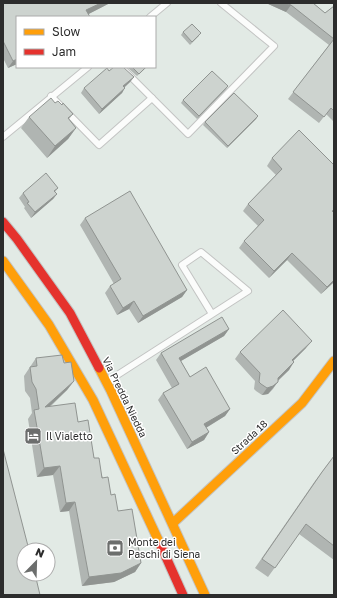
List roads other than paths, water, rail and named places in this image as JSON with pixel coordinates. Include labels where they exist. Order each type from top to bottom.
[{"type":"main road","name":"Via Predda Niedda","points":[[3,222],[70,313],[107,382],[205,595]]},
{"type":"main road","points":[[3,261],[49,326],[94,400],[183,595]]},
{"type":"main road","name":"Strada 18","points":[[173,523],[302,403],[334,361]]},
{"type":"lane","points":[[151,16],[167,3]]},
{"type":"lane","points":[[122,68],[188,134],[274,46],[221,3]]},
{"type":"lane","points":[[3,137],[87,68]]},
{"type":"lane","points":[[51,96],[99,144],[152,98]]},
{"type":"lane","points":[[107,382],[248,291],[201,252],[182,265],[212,314]]},
{"type":"place","name":"Il Vialetto","points":[[33,436]]},
{"type":"place","name":"Monte dei Paschi di Siena","points":[[115,548]]}]
